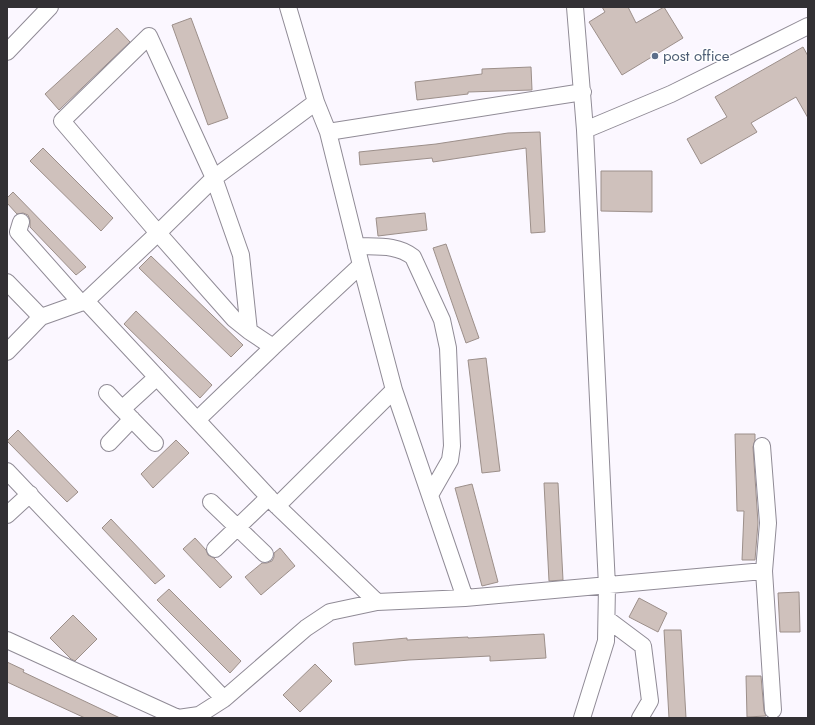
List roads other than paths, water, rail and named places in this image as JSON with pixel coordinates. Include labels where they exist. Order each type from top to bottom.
[{"type":"lane","points":[[288,7],[316,102],[328,132],[394,390],[465,598]]},
{"type":"lane","points":[[575,7],[585,130],[607,586],[606,641],[582,718]]},
{"type":"lane","points":[[7,52],[43,9]]},
{"type":"lane","points":[[585,130],[671,94],[808,26]]},
{"type":"lane","points":[[250,331],[242,254],[214,178],[148,36],[62,121],[234,319],[250,331],[272,347]]},
{"type":"lane","points":[[328,132],[582,92]]},
{"type":"lane","points":[[7,352],[41,317],[83,302],[158,233],[214,178],[316,102]]},
{"type":"lane","points":[[21,222],[18,232],[83,302],[157,377],[273,502],[377,602]]},
{"type":"lane","points":[[356,246],[398,248],[413,257],[442,320],[448,348],[452,446],[450,460],[430,495]]},
{"type":"lane","points":[[197,420],[272,347],[361,265]]},
{"type":"lane","points":[[7,282],[41,317]]},
{"type":"lane","points":[[110,443],[127,414],[157,377]]},
{"type":"lane","points":[[215,549],[238,527],[273,502],[394,390]]},
{"type":"lane","points":[[107,393],[155,443]]},
{"type":"lane","points":[[762,446],[768,523],[764,571],[773,710]]},
{"type":"lane","points":[[7,471],[224,699]]},
{"type":"lane","points":[[7,515],[30,494]]},
{"type":"lane","points":[[211,502],[265,554]]},
{"type":"lane","points":[[7,640],[178,718],[199,715],[224,699],[306,628],[330,612],[377,602],[465,598],[764,571]]},
{"type":"lane","points":[[606,619],[644,646],[650,701],[640,718]]},
{"type":"place","name":"post office","points":[[655,56]]}]
